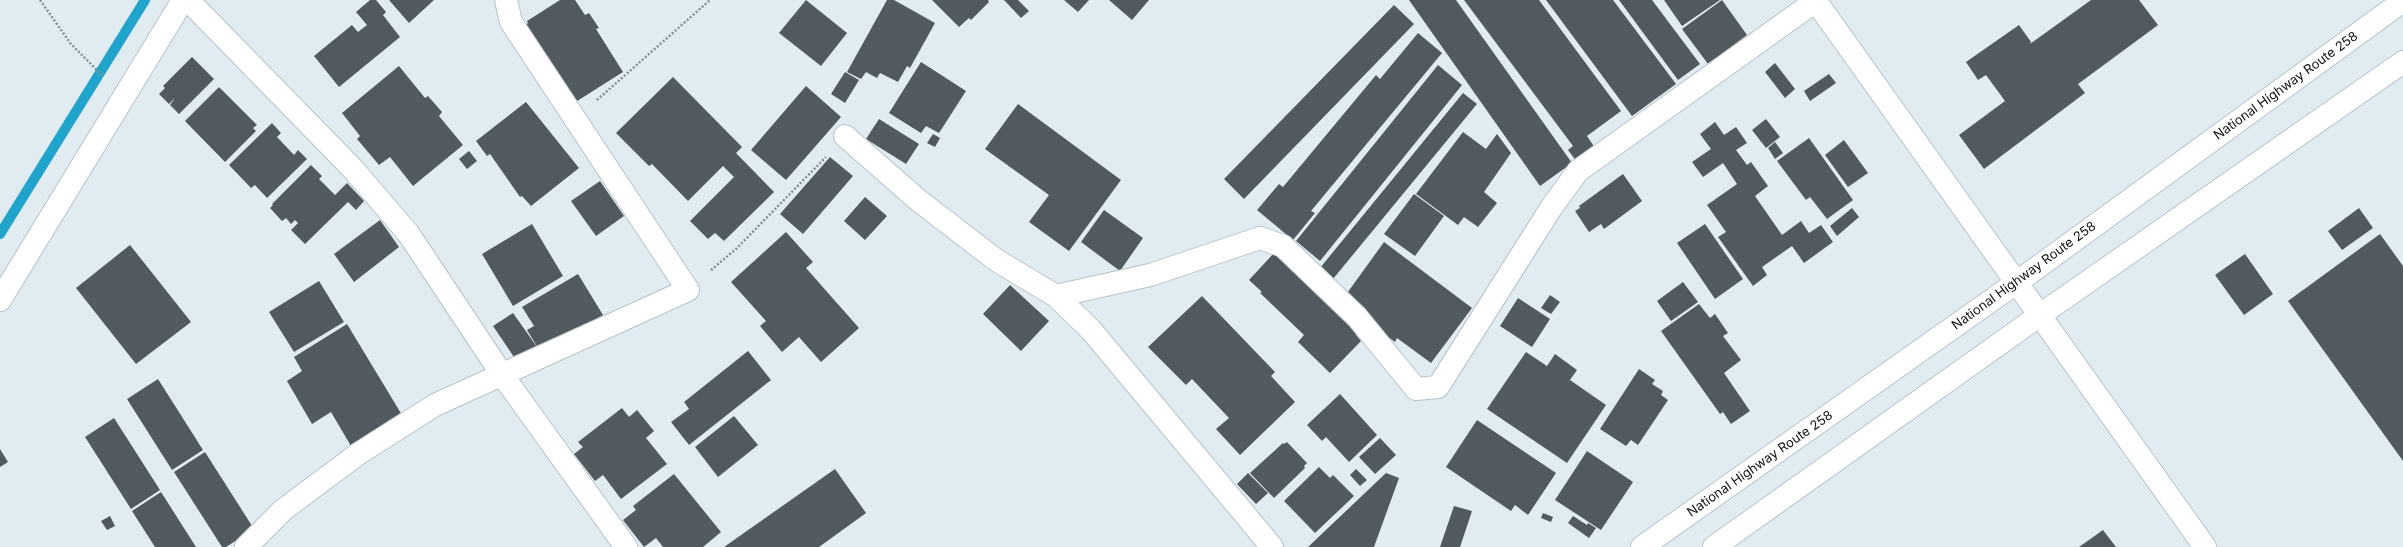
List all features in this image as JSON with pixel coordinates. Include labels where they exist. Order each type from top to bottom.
[{"type":"main road","points":[[0,300],[183,0]]},
{"type":"main road","points":[[188,0],[352,168],[408,233],[503,376],[626,547]]},
{"type":"main road","points":[[246,547],[283,510],[358,454],[435,406],[688,290],[511,22],[506,0]]},
{"type":"main road","points":[[1056,296],[1150,275],[1260,238],[1283,246],[1357,317],[1416,389],[1438,387],[1551,208],[1578,171],[1816,0],[2205,547]]},
{"type":"main road","name":"National Highway Route 258","points":[[1642,547],[2016,283],[2403,1]]},
{"type":"main road","points":[[1714,547],[2040,315],[2403,62]]},
{"type":"main road","points":[[845,136],[918,200],[996,260],[1056,296],[1091,330],[1272,547]]},
{"type":"path","points":[[40,0],[71,44],[89,64],[105,78]]},
{"type":"path","points":[[574,118],[594,103],[710,0]]},
{"type":"path","points":[[688,290],[736,248],[845,136]]},
{"type":"building","points":[[370,0],[376,0],[386,12],[383,15],[400,37],[339,87],[314,56],[352,25],[358,32],[367,25],[356,12]]},
{"type":"building","points":[[389,0],[434,0],[409,23]]},
{"type":"building","points":[[560,0],[575,0],[585,15],[589,13],[599,28],[596,29],[623,72],[574,103],[524,26],[528,23],[527,21]]},
{"type":"building","points":[[806,0],[847,33],[821,66],[779,33]]},
{"type":"building","points":[[887,0],[894,0],[935,23],[910,68],[907,66],[898,82],[880,73],[877,78],[866,72],[861,79],[847,72]]},
{"type":"building","points":[[932,0],[988,0],[989,2],[971,20],[969,18],[959,27]]},
{"type":"building","points":[[1004,0],[1018,0],[1029,11],[1021,18]]},
{"type":"building","points":[[1064,0],[1089,0],[1078,12]]},
{"type":"building","points":[[1109,0],[1149,0],[1132,20]]},
{"type":"building","points":[[1409,0],[1456,0],[1572,163],[1540,186]]},
{"type":"building","points":[[1464,0],[1539,0],[1621,111],[1587,136],[1595,148],[1577,162],[1568,150],[1573,146]]},
{"type":"building","points":[[1546,0],[1613,0],[1676,84],[1632,116]]},
{"type":"building","points":[[1619,0],[1652,0],[1700,64],[1678,80]]},
{"type":"building","points":[[1664,0],[1720,0],[1682,26]]},
{"type":"building","points":[[1722,0],[1747,35],[1708,64],[1682,29]]},
{"type":"building","points":[[2091,0],[2139,0],[2158,25],[2078,84],[2085,93],[1984,169],[1959,135],[2005,101],[1986,75],[1978,80],[1966,62],[2019,25],[2031,42],[2030,44]]},
{"type":"building","points":[[1394,5],[1414,24],[1244,199],[1224,179]]},
{"type":"building","points":[[1418,33],[1442,53],[1311,211],[1315,213],[1293,240],[1257,210],[1279,184],[1283,187],[1376,75],[1380,79]]},
{"type":"building","points":[[192,57],[214,79],[179,114],[170,105],[175,98],[169,104],[159,94],[165,88],[163,86]]},
{"type":"building","points":[[921,62],[966,91],[939,133],[926,126],[921,133],[889,113]]},
{"type":"building","points":[[1775,63],[1795,89],[1785,98],[1765,72]]},
{"type":"building","points":[[1438,65],[1462,85],[1320,261],[1296,241]]},
{"type":"building","points":[[399,66],[425,98],[428,96],[442,112],[439,116],[463,145],[413,186],[390,157],[379,165],[357,139],[360,136],[342,113]]},
{"type":"building","points":[[845,72],[859,80],[845,103],[831,94]]},
{"type":"building","points":[[1829,74],[1836,83],[1810,101],[1804,91]]},
{"type":"building","points":[[673,77],[742,147],[736,153],[774,192],[724,241],[715,233],[708,239],[690,221],[734,177],[723,166],[688,201],[652,164],[649,166],[616,133]]},
{"type":"building","points":[[806,86],[841,117],[786,180],[751,150]]},
{"type":"building","points":[[219,87],[257,125],[253,128],[256,131],[225,162],[185,121]]},
{"type":"building","points":[[1463,93],[1477,104],[1333,279],[1320,268]]},
{"type":"building","points":[[526,102],[579,168],[531,206],[522,196],[520,197],[490,154],[487,156],[476,141]]},
{"type":"building","points":[[1018,104],[1121,180],[1069,251],[1029,222],[1049,195],[985,149]]},
{"type":"building","points":[[879,119],[919,144],[906,164],[866,139]]},
{"type":"building","points":[[1766,119],[1780,137],[1766,148],[1752,130]]},
{"type":"building","points":[[1715,122],[1724,135],[1736,127],[1747,143],[1736,150],[1747,165],[1751,162],[1768,186],[1755,196],[1782,235],[1801,221],[1809,233],[1821,225],[1833,242],[1804,263],[1792,246],[1762,267],[1767,275],[1753,286],[1718,237],[1726,232],[1707,205],[1737,184],[1723,163],[1703,177],[1692,162],[1711,149],[1700,134]]},
{"type":"building","points":[[272,123],[281,133],[277,137],[294,155],[298,150],[307,159],[267,198],[255,185],[251,188],[229,165]]},
{"type":"building","points":[[1463,132],[1486,149],[1497,134],[1511,153],[1484,192],[1497,203],[1478,227],[1464,217],[1458,225],[1416,194]]},
{"type":"building","points":[[933,134],[940,138],[935,147],[927,143]]},
{"type":"building","points":[[1809,138],[1853,200],[1827,219],[1810,197],[1806,200],[1777,161]]},
{"type":"building","points":[[1844,140],[1868,173],[1848,187],[1825,155]]},
{"type":"building","points":[[1775,142],[1783,153],[1775,159],[1768,148]]},
{"type":"building","points":[[469,151],[477,161],[467,169],[459,159]]},
{"type":"building","points":[[830,157],[853,176],[803,234],[780,214]]},
{"type":"building","points":[[311,165],[322,176],[319,179],[335,195],[347,183],[364,201],[356,210],[348,202],[305,244],[291,230],[298,223],[295,220],[291,224],[286,218],[282,221],[270,208],[273,205],[272,204]]},
{"type":"building","points":[[1623,174],[1642,201],[1604,229],[1601,224],[1589,232],[1575,211],[1580,208],[1579,206]]},
{"type":"building","points":[[600,181],[624,216],[596,236],[571,201]]},
{"type":"building","points":[[1414,194],[1444,216],[1415,256],[1384,234]]},
{"type":"building","points":[[865,197],[887,216],[865,240],[844,221]]},
{"type":"building","points":[[1852,208],[1859,217],[1837,236],[1830,226]]},
{"type":"building","points":[[2359,208],[2373,228],[2342,250],[2328,231]]},
{"type":"building","points":[[1104,210],[1143,238],[1120,271],[1081,242]]},
{"type":"building","points":[[380,220],[399,247],[354,282],[334,254]]},
{"type":"building","points":[[532,224],[563,276],[513,306],[482,254]]},
{"type":"building","points":[[1705,224],[1743,279],[1715,299],[1677,243]]},
{"type":"building","points":[[786,232],[813,262],[806,268],[859,328],[821,362],[799,337],[782,352],[760,326],[766,321],[731,282]]},
{"type":"building","points":[[2380,234],[2403,266],[2403,461],[2288,301]]},
{"type":"building","points":[[1384,242],[1472,308],[1431,363],[1397,338],[1395,342],[1369,323],[1373,318],[1345,296]]},
{"type":"building","points":[[130,245],[191,322],[136,364],[76,288]]},
{"type":"building","points":[[1274,253],[1358,334],[1356,335],[1361,341],[1330,373],[1298,342],[1304,335],[1260,293],[1262,292],[1249,280]]},
{"type":"building","points":[[2245,254],[2273,294],[2244,315],[2215,275]]},
{"type":"building","points":[[578,274],[603,315],[541,353],[527,330],[534,326],[522,307]]},
{"type":"building","points":[[319,281],[344,322],[294,352],[269,312]]},
{"type":"building","points":[[1683,282],[1698,302],[1671,321],[1657,301]]},
{"type":"building","points":[[1010,285],[1049,321],[1021,351],[983,314]]},
{"type":"building","points":[[1550,295],[1560,302],[1551,314],[1541,308]]},
{"type":"building","points":[[1202,296],[1275,372],[1271,376],[1295,402],[1240,455],[1216,429],[1229,418],[1192,379],[1186,385],[1148,347]]},
{"type":"building","points":[[1518,298],[1550,319],[1532,347],[1500,326]]},
{"type":"building","points":[[1699,304],[1710,318],[1715,314],[1728,333],[1723,336],[1741,360],[1724,373],[1750,411],[1731,424],[1723,412],[1720,414],[1661,331]]},
{"type":"building","points":[[513,313],[537,347],[516,360],[493,326]]},
{"type":"building","points":[[347,324],[402,415],[351,446],[331,412],[312,424],[287,381],[302,371],[294,357]]},
{"type":"building","points":[[748,351],[771,380],[689,445],[671,422],[689,409],[684,402]]},
{"type":"building","points":[[1526,352],[1547,366],[1555,354],[1577,370],[1570,380],[1606,405],[1567,463],[1487,409]]},
{"type":"building","points":[[1639,369],[1655,380],[1652,384],[1663,391],[1661,395],[1668,400],[1638,445],[1631,440],[1626,446],[1600,429]]},
{"type":"building","points":[[158,379],[203,450],[172,470],[127,399]]},
{"type":"building","points":[[1340,394],[1377,435],[1349,462],[1326,437],[1322,441],[1307,425]]},
{"type":"building","points":[[622,408],[629,417],[637,410],[654,431],[646,438],[667,464],[621,499],[603,475],[595,481],[574,454],[583,447],[578,442]]},
{"type":"building","points":[[734,416],[758,445],[718,477],[695,447]]},
{"type":"building","points":[[114,418],[160,490],[131,509],[85,437]]},
{"type":"building","points":[[1477,420],[1556,473],[1528,515],[1515,505],[1511,511],[1446,467]]},
{"type":"building","points":[[1380,438],[1396,455],[1375,474],[1359,457]]},
{"type":"building","points":[[1287,442],[1307,463],[1304,466],[1305,468],[1274,498],[1250,473],[1283,443],[1284,444]]},
{"type":"building","points":[[0,449],[8,462],[0,467]]},
{"type":"building","points":[[1587,451],[1633,482],[1601,530],[1555,500]]},
{"type":"building","points":[[205,452],[254,529],[226,547],[222,547],[174,472]]},
{"type":"building","points":[[1319,467],[1330,478],[1333,475],[1354,496],[1315,533],[1284,501]]},
{"type":"building","points":[[835,469],[866,513],[819,547],[724,547]]},
{"type":"building","points":[[1356,469],[1367,480],[1360,486],[1350,475]]},
{"type":"building","points":[[1248,473],[1268,493],[1256,504],[1237,484]]},
{"type":"building","points":[[1386,473],[1399,478],[1374,547],[1308,547]]},
{"type":"building","points":[[674,474],[721,532],[703,547],[663,547],[656,538],[644,547],[623,520],[636,510],[633,506]]},
{"type":"building","points":[[161,492],[196,547],[155,547],[132,511]]},
{"type":"building","points":[[1454,506],[1472,511],[1460,547],[1440,547]]},
{"type":"building","points":[[1543,513],[1553,517],[1551,522],[1541,518]]},
{"type":"building","points":[[110,516],[115,526],[107,530],[101,521]]},
{"type":"building","points":[[1573,516],[1587,525],[1588,523],[1596,528],[1589,538],[1568,523]]},
{"type":"building","points":[[2103,530],[2116,547],[2079,547]]},
{"type":"waterway","points":[[0,234],[145,0]]}]
